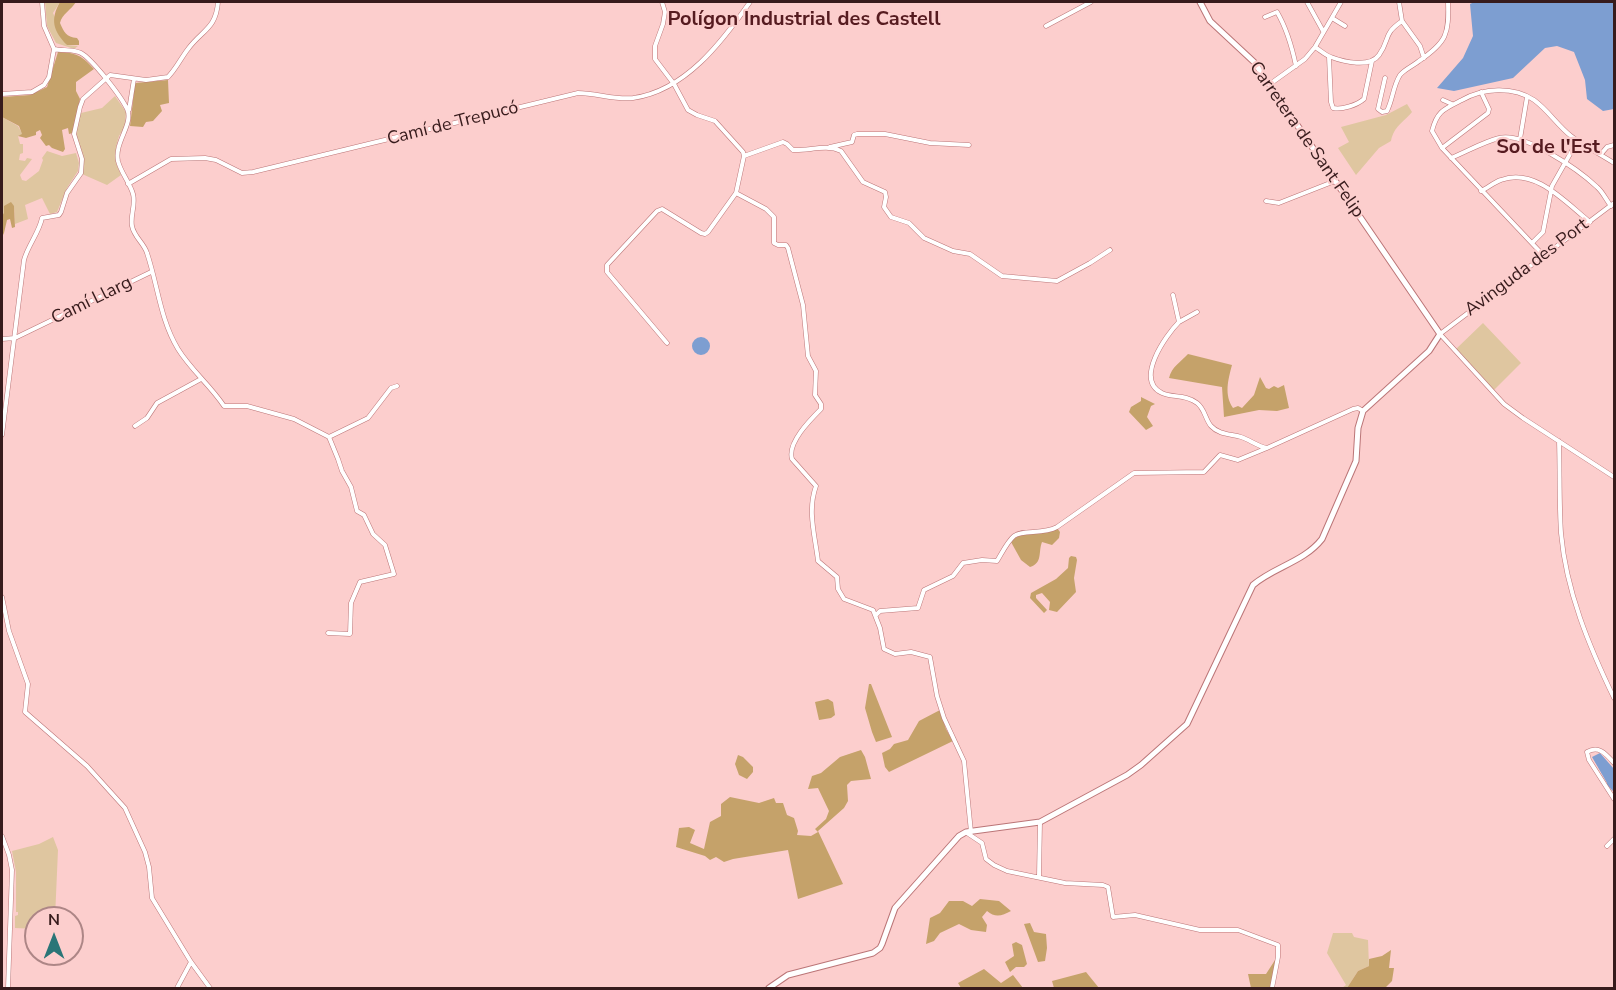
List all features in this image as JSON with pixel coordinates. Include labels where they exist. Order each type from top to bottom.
[{"type":"main road","name":"Carretera de Sant Felip","points":[[1200,2],[1210,21],[1254,62],[1270,84],[1440,334]]},
{"type":"main road","points":[[769,988],[788,975],[873,953],[880,948],[895,908],[953,841],[969,832],[1040,822],[1127,775],[1186,724],[1253,585],[1261,578],[1314,549],[1322,539],[1356,461],[1358,428],[1363,411],[1429,351],[1440,334]]},
{"type":"street","points":[[2,94],[32,92],[44,85],[50,77],[54,49],[44,26],[42,2]]},
{"type":"street","points":[[2,435],[24,260],[42,218],[59,215],[62,212],[67,194],[81,173],[82,159],[74,129],[83,99],[110,75],[115,74],[134,79],[168,77],[189,47],[207,31],[214,21],[218,2]]},
{"type":"street","points":[[662,2],[665,12],[654,53],[655,59],[674,84],[688,110],[715,121],[744,156],[736,194],[705,234],[666,210],[657,211],[607,265],[608,272],[667,343]]},
{"type":"street","name":"Camí de Trepucó","points":[[128,184],[171,159],[205,158],[216,160],[242,173],[253,172],[578,93],[632,98],[662,90],[674,84],[722,42],[750,2]]},
{"type":"street","points":[[1046,26],[1091,2]]},
{"type":"street","points":[[1307,2],[1323,32]]},
{"type":"street","points":[[1270,84],[1305,59],[1341,2]]},
{"type":"street","points":[[1399,2],[1402,21],[1420,46],[1424,58]]},
{"type":"street","points":[[1385,78],[1378,109],[1382,112],[1387,111],[1399,77],[1406,69],[1437,48],[1446,36],[1449,24],[1448,2]]},
{"type":"street","points":[[1265,17],[1277,12],[1290,38],[1296,66]]},
{"type":"street","points":[[1332,18],[1345,26]]},
{"type":"street","points":[[1315,46],[1329,57],[1363,63],[1372,61],[1378,56],[1391,29],[1402,21]]},
{"type":"street","points":[[54,49],[78,51],[87,58],[129,111]]},
{"type":"street","points":[[1329,57],[1331,102],[1333,108],[1337,109],[1359,103],[1364,99],[1372,61]]},
{"type":"street","name":"Camí Llarg","points":[[2,339],[15,338],[151,272],[147,250],[133,232],[132,216],[135,204],[133,192],[118,160],[119,142],[127,126],[134,79]]},
{"type":"street","points":[[1544,256],[1442,148],[1432,131],[1435,118],[1452,105],[1481,92],[1502,90],[1515,92],[1533,100],[1570,135],[1614,163]]},
{"type":"street","points":[[1442,148],[1488,113],[1489,109],[1481,92]]},
{"type":"street","points":[[1520,139],[1527,97]]},
{"type":"street","points":[[1443,100],[1452,105]]},
{"type":"street","points":[[744,156],[783,142],[793,150],[830,147],[852,142],[854,135],[857,134],[885,134],[930,143],[969,145]]},
{"type":"street","points":[[1451,158],[1500,137],[1520,139],[1564,163],[1599,189],[1613,205]]},
{"type":"street","points":[[1532,243],[1543,232],[1551,190],[1578,140]]},
{"type":"street","points":[[1601,154],[1606,147],[1614,145]]},
{"type":"street","points":[[830,147],[841,151],[863,182],[885,192],[884,207],[891,217],[909,223],[924,238],[953,251],[970,255],[1002,276],[1057,281],[1110,250]]},
{"type":"street","points":[[1481,191],[1501,180],[1525,177],[1551,190],[1590,222]]},
{"type":"street","points":[[1266,201],[1279,203],[1335,182]]},
{"type":"street","points":[[736,194],[765,209],[774,217],[774,243],[786,245],[788,248],[803,305],[808,356],[816,371],[815,395],[821,404],[821,409],[804,427],[790,449],[790,454],[816,486],[810,510],[818,561],[837,577],[838,589],[844,599],[873,610],[884,649],[895,654],[911,652],[930,657],[937,696],[964,761],[969,832],[979,839],[986,859],[1007,871],[1065,883],[1108,887],[1113,917],[1136,915],[1193,929],[1238,930],[1278,945],[1272,988]]},
{"type":"street","name":"Avinguda des Port","points":[[1440,334],[1613,205]]},
{"type":"street","points":[[151,272],[169,331],[178,348],[224,406],[247,406],[294,420],[329,437],[351,487],[357,511],[364,515],[373,534],[385,545],[394,574],[360,582],[351,603],[350,634],[328,633]]},
{"type":"street","points":[[1173,296],[1173,305],[1179,322]]},
{"type":"street","points":[[1197,312],[1179,322],[1171,330],[1150,369],[1153,383],[1162,393],[1177,394],[1197,402],[1212,427],[1220,432],[1242,437],[1259,447],[1267,448]]},
{"type":"street","points":[[1440,334],[1504,404],[1614,477]]},
{"type":"street","points":[[135,426],[147,418],[157,403],[201,379]]},
{"type":"street","points":[[329,437],[368,418],[391,388],[397,386]]},
{"type":"street","points":[[876,615],[880,611],[918,608],[924,590],[953,576],[963,563],[982,560],[997,561],[1013,537],[1021,533],[1047,532],[1057,527],[1134,473],[1204,472],[1220,455],[1238,460],[1353,409],[1358,408],[1363,411]]},
{"type":"street","points":[[1559,440],[1561,533],[1568,576],[1587,639],[1614,698]]},
{"type":"street","points":[[2,597],[9,631],[28,684],[25,712],[87,766],[125,808],[145,852],[152,898],[191,962],[210,988]]},
{"type":"street","points":[[1614,763],[1602,750],[1595,749],[1587,752],[1589,760],[1614,799]]},
{"type":"street","points":[[1039,876],[1040,822]]},
{"type":"street","points":[[2,836],[12,870],[8,988]]},
{"type":"street","points":[[1607,846],[1614,838]]},
{"type":"street","points":[[177,988],[191,962]]},
{"type":"shaded area","points":[[45,2],[60,2],[53,13],[67,45],[78,46],[74,49],[56,43],[47,26]]},
{"type":"shaded area","points":[[60,2],[76,2],[60,23],[66,34],[77,38],[79,45],[67,45],[56,30],[54,19]]},
{"type":"shaded area","points":[[58,52],[78,56],[94,69],[76,82],[76,91],[80,99],[73,133],[69,134],[68,128],[62,130],[65,149],[63,152],[49,145],[46,146],[40,138],[42,135],[40,130],[36,132],[36,135],[26,138],[18,136],[22,134],[19,126],[2,117],[2,97],[30,95],[47,87]]},
{"type":"shaded area","points":[[168,80],[169,103],[160,105],[162,111],[153,121],[146,122],[143,127],[130,126],[135,83]]},
{"type":"shaded area","points":[[115,96],[126,112],[125,127],[116,147],[116,163],[121,175],[107,185],[82,174],[83,155],[75,132],[81,113],[102,108]]},
{"type":"shaded area","points":[[1407,104],[1412,112],[1397,128],[1391,141],[1379,148],[1356,175],[1338,148],[1349,142],[1341,127],[1386,115]]},
{"type":"shaded area","points":[[2,117],[18,126],[23,135],[18,136],[20,144],[23,144],[23,153],[20,154],[19,160],[32,159],[20,175],[22,180],[26,181],[39,171],[42,158],[47,151],[62,156],[76,153],[79,163],[78,171],[67,188],[57,212],[50,214],[42,198],[25,205],[28,219],[15,224],[14,206],[2,216]]},
{"type":"shaded area","points":[[11,202],[14,206],[15,227],[12,228],[10,219],[7,220],[2,237],[4,206]]},
{"type":"shaded area","points":[[1483,323],[1521,363],[1494,390],[1456,349]]},
{"type":"shaded area","points":[[1188,354],[1232,365],[1228,382],[1228,398],[1233,408],[1238,406],[1242,408],[1254,395],[1260,377],[1269,389],[1284,385],[1289,408],[1277,411],[1259,410],[1224,417],[1222,387],[1169,378],[1174,368]]},
{"type":"shaded area","points":[[1141,397],[1155,404],[1151,406],[1147,417],[1153,426],[1146,430],[1129,412],[1131,407],[1141,401]]},
{"type":"shaded area","points":[[1057,528],[1060,532],[1059,538],[1052,545],[1042,542],[1037,563],[1030,567],[1021,560],[1011,542],[1021,535]]},
{"type":"shaded area","points":[[1071,556],[1076,557],[1077,560],[1074,578],[1076,592],[1057,612],[1049,610],[1050,602],[1042,593],[1036,595],[1047,610],[1044,613],[1030,598],[1031,593],[1056,579],[1068,568]]},
{"type":"shaded area","points":[[869,684],[871,684],[892,737],[876,742],[865,708]]},
{"type":"shaded area","points":[[828,699],[833,702],[835,715],[819,720],[815,702]]},
{"type":"shaded area","points":[[940,710],[946,729],[953,741],[889,772],[885,767],[882,753],[894,744],[908,740],[919,721]]},
{"type":"shaded area","points":[[861,750],[871,779],[851,781],[847,785],[848,801],[844,808],[818,831],[843,884],[798,899],[788,850],[724,862],[716,857],[710,860],[705,856],[676,847],[679,828],[689,827],[695,830],[690,843],[704,849],[710,822],[721,816],[721,804],[730,797],[759,803],[774,798],[776,803],[783,803],[787,815],[794,818],[797,835],[811,836],[818,832],[815,829],[826,819],[829,811],[818,788],[808,789],[812,776],[821,773],[840,757]]},
{"type":"shaded area","points":[[738,755],[753,767],[753,772],[747,779],[739,775],[735,764]]},
{"type":"shaded area","points":[[53,837],[58,850],[56,906],[24,906],[24,928],[15,928],[15,916],[18,912],[16,912],[16,872],[12,851],[39,844]]},
{"type":"shaded area","points":[[980,899],[999,901],[1011,911],[999,916],[987,911],[982,917],[987,925],[986,932],[971,930],[959,924],[940,933],[934,941],[926,944],[930,918],[940,913],[949,901],[963,901],[972,906]]},
{"type":"shaded area","points":[[1030,923],[1034,932],[1046,934],[1045,961],[1038,962],[1024,924]]},
{"type":"shaded area","points":[[1333,933],[1352,933],[1354,937],[1368,940],[1369,966],[1358,971],[1347,988],[1342,988],[1346,985],[1327,953]]},
{"type":"shaded area","points":[[1016,942],[1022,945],[1027,964],[1024,967],[1016,967],[1010,972],[1005,962],[1014,956],[1012,944]]},
{"type":"shaded area","points":[[1391,950],[1389,968],[1394,968],[1392,981],[1385,988],[1347,988],[1358,971],[1369,966],[1369,959],[1382,956]]},
{"type":"shaded area","points":[[1277,957],[1270,988],[1251,988],[1248,974],[1266,974]]},
{"type":"shaded area","points":[[984,969],[1001,983],[1013,975],[1023,988],[961,988],[958,983]]},
{"type":"shaded area","points":[[1086,972],[1099,988],[1054,988],[1052,981]]},
{"type":"water","points":[[1474,2],[1614,2],[1614,109],[1603,111],[1587,99],[1585,80],[1574,52],[1557,46],[1545,48],[1513,78],[1454,91],[1437,88],[1463,58],[1473,36],[1470,4]]},
{"type":"water","points":[[701,337],[707,340],[710,346],[707,352],[701,355],[695,352],[692,346],[695,340]]},
{"type":"water","points":[[1600,753],[1614,769],[1614,792],[1607,785],[1592,757]]},
{"type":"district","name":"Polígon Industrial des Castell","points":[[804,20]]},
{"type":"district","name":"Sol de l'Est","points":[[1548,148]]}]
